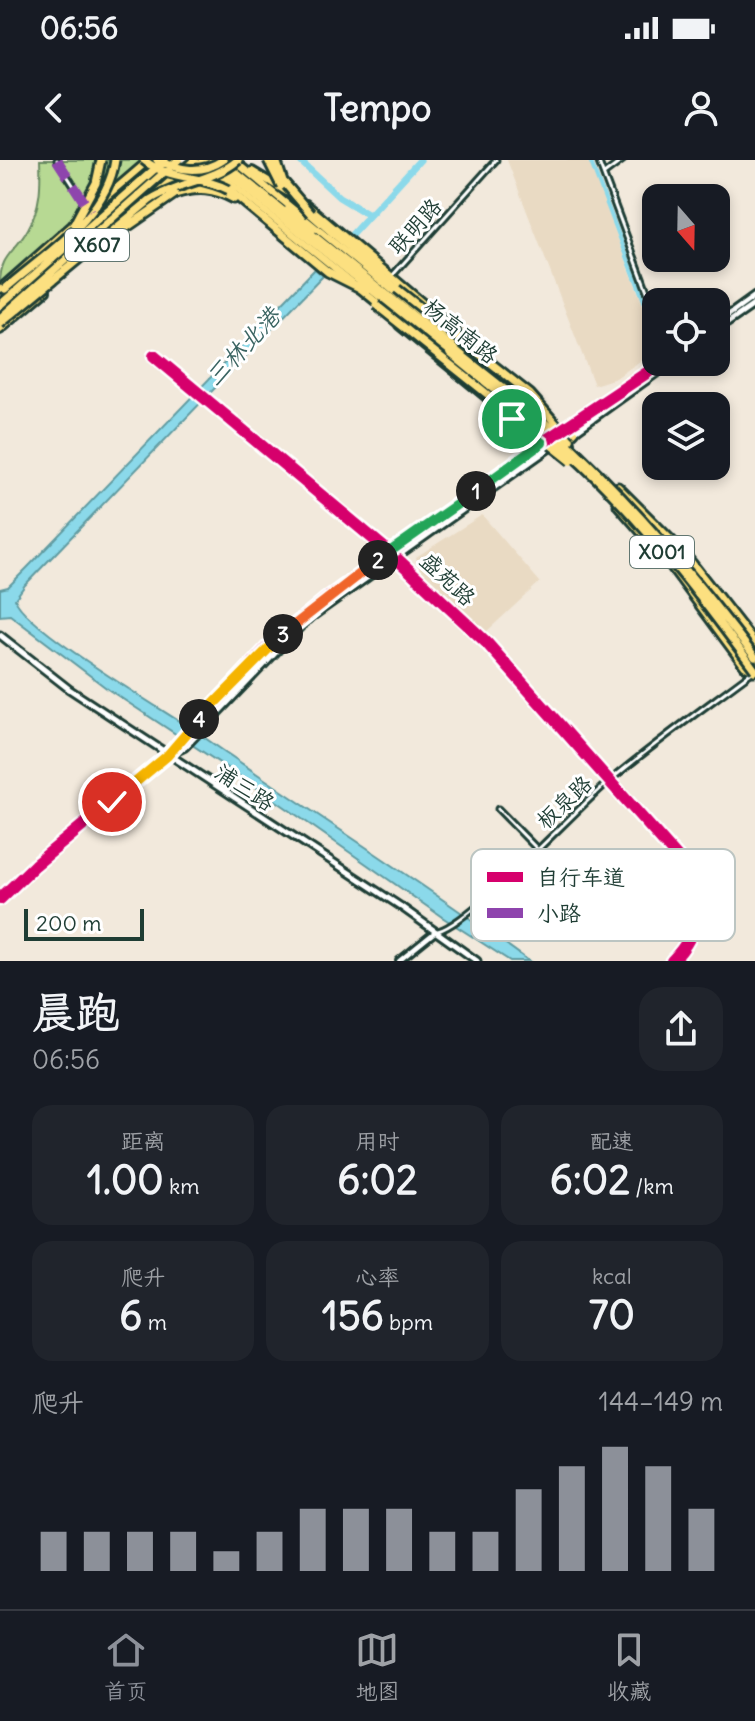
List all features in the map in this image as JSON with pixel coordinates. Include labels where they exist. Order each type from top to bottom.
[{"type":"highway","points":[[68,233],[90,198],[101,160]]},
{"type":"highway","points":[[0,291],[97,206],[108,191],[115,160]]},
{"type":"highway","name":"X001","points":[[146,160],[159,170],[203,179],[229,190],[262,216],[295,228],[315,261],[360,290]]},
{"type":"highway","points":[[157,160],[177,169],[200,170],[223,160]]},
{"type":"highway","points":[[0,305],[165,160]]},
{"type":"highway","points":[[0,318],[178,160]]},
{"type":"highway","name":"杨高南路","points":[[211,160],[295,228],[397,289],[530,394],[618,487],[628,503]]},
{"type":"highway","name":"杨高南路","points":[[223,160],[295,228],[320,240],[326,248]]},
{"type":"highway","points":[[0,324],[161,192],[225,169],[236,160]]},
{"type":"highway","points":[[268,160],[275,177],[300,205]]},
{"type":"highway","points":[[276,160],[283,181],[300,205]]},
{"type":"highway","points":[[82,257],[160,202],[192,189],[221,192],[262,216]]},
{"type":"highway","name":"X001","points":[[300,205],[345,256],[373,275]]},
{"type":"highway","name":"杨高南路","points":[[345,256],[380,303],[636,519]]},
{"type":"highway","name":"杨高南路","points":[[373,275],[451,351],[545,431],[636,519],[755,670]]},
{"type":"highway","name":"杨高南路","points":[[360,290],[451,351],[550,427],[672,551],[755,656]]},
{"type":"highway","points":[[618,487],[683,552],[755,644]]},
{"type":"highway","points":[[618,505],[671,566],[745,666],[755,670]]},
{"type":"main road","name":"X607","points":[[0,291],[146,160]]},
{"type":"main road","name":"X607","points":[[0,330],[193,160]]},
{"type":"main road","name":"杨高南路","points":[[193,160],[290,234],[326,248]]},
{"type":"main road","name":"杨高南路","points":[[202,160],[295,228],[308,243]]},
{"type":"main road","name":"杨高南路","points":[[236,160],[326,248]]},
{"type":"main road","name":"X001","points":[[236,160],[298,199],[340,233],[345,256],[365,255],[390,277]]},
{"type":"main road","name":"杨高南路","points":[[365,255],[373,275],[524,398],[599,471],[674,551],[755,656]]},
{"type":"main road","name":"杨高南路","points":[[345,256],[360,290],[545,441]]},
{"type":"main road","name":"杨高南路","points":[[390,277],[533,394],[558,421],[565,437],[755,670]]},
{"type":"main road","points":[[730,314],[755,296]]},
{"type":"main road","name":"杨高南路","points":[[380,303],[401,330],[545,441]]},
{"type":"main road","points":[[730,321],[755,304]]},
{"type":"main road","points":[[0,899],[35,865],[167,756],[267,648],[545,441],[565,437],[645,376]]},
{"type":"main road","points":[[167,756],[185,747],[286,639],[391,554],[652,376]]},
{"type":"main road","name":"杨高南路","points":[[565,437],[599,471]]},
{"type":"main road","points":[[565,437],[573,446]]},
{"type":"main road","name":"浦三路","points":[[0,635],[50,676],[167,756],[477,961]]},
{"type":"main road","name":"杨高南路","points":[[735,644],[742,647],[755,663]]},
{"type":"street","points":[[57,160],[90,211]]},
{"type":"street","name":"联明路","points":[[390,277],[496,160]]},
{"type":"street","points":[[598,160],[646,288]]},
{"type":"street","points":[[604,174],[623,160]]},
{"type":"street","name":"盛苑路","points":[[154,356],[391,554],[486,642],[670,849]]},
{"type":"street","name":"板泉路","points":[[537,848],[611,780],[755,670]]},
{"type":"street","points":[[498,809],[537,848]]},
{"type":"street","name":"板泉路","points":[[399,961],[435,932],[454,924],[471,909]]},
{"type":"street","name":"盛苑路","points":[[672,961],[688,941]]},
{"type":"shaded area","points":[[507,160],[587,160],[590,164],[642,303],[642,360],[616,378],[594,385]]},
{"type":"shaded area","points":[[482,515],[540,582],[485,633],[420,570],[416,557]]},
{"type":"green space","points":[[40,160],[142,160],[0,284],[5,260],[23,237],[36,212]]},
{"type":"water","points":[[315,269],[323,276],[25,585],[15,599],[25,613],[71,650],[471,919],[471,936],[265,793],[109,690],[10,615],[0,616],[0,589],[8,587]]},
{"type":"water","points":[[479,941],[501,941],[529,961],[510,961]]},
{"type":"waterway","points":[[299,160],[339,197],[369,215]]},
{"type":"waterway","name":"三林北港","points":[[344,243],[420,160]]},
{"type":"waterway","points":[[590,160],[642,296]]},
{"type":"marked path","points":[[57,160],[90,211]]},
{"type":"cycle path","points":[[154,356],[394,556],[486,642],[670,849]]},
{"type":"cycle path","points":[[0,899],[35,865],[167,756],[267,648],[325,600],[542,443],[642,376]]},
{"type":"cycle path","points":[[672,961],[687,941]]},
{"type":"route","points":[[112,802],[167,756],[267,648],[305,616],[388,552],[542,443],[512,419]]}]
